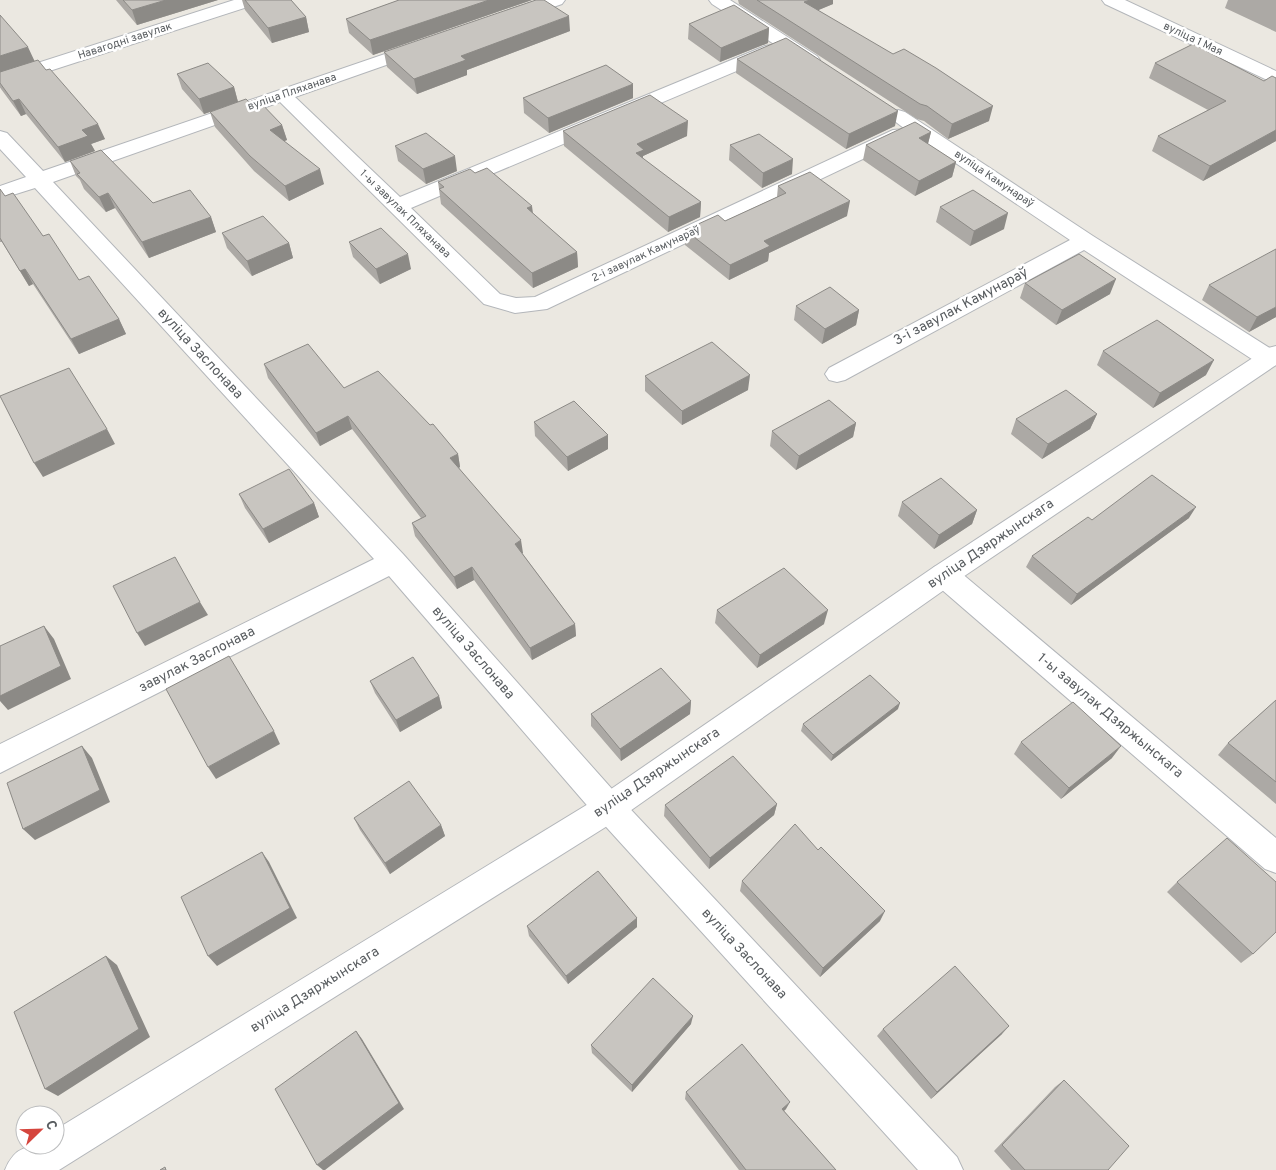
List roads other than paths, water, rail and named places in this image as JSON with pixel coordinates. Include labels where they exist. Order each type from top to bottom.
[{"type":"street","name":"Навагодні завулак","points":[[0,81],[251,0]]},
{"type":"street","points":[[500,20],[556,0]]},
{"type":"street","points":[[718,0],[826,70]]},
{"type":"street","name":"вуліца 1 Мая","points":[[1111,0],[1276,78]]},
{"type":"street","name":"вуліца Пляханава","points":[[0,193],[434,43]]},
{"type":"street","points":[[398,206],[786,44]]},
{"type":"street","name":"1-ы завулак Пляханава","points":[[283,95],[492,300],[515,306],[539,304]]},
{"type":"street","name":"вуліца Камунараў","points":[[883,106],[1085,241],[1273,356]]},
{"type":"street","name":"2-і завулак Камунараў","points":[[539,304],[915,126]]},
{"type":"street","name":"вуліца Заслонава","points":[[0,137],[393,562],[608,808],[944,1170]]},
{"type":"street","name":"3-і завулак Камунараў","points":[[837,374],[1085,241]]},
{"type":"street","name":"вуліца Дзяржынскага","points":[[24,1170],[608,808],[944,575],[1273,356]]},
{"type":"street","name":"завулак Заслонава","points":[[0,759],[393,562]]},
{"type":"street","name":"1-ы завулак Дзяржынскага","points":[[944,575],[1275,856]]}]
